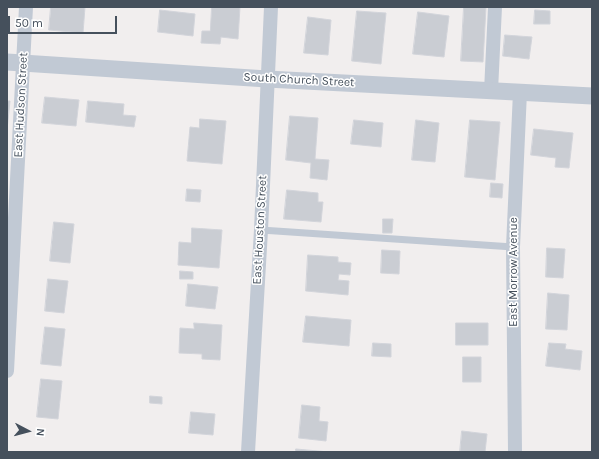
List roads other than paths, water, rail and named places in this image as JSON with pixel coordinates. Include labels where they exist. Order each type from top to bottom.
[{"type":"street","name":"East Hudson Street","points":[[7,371],[15,63],[26,7]]},
{"type":"street","name":"East Houston Street","points":[[248,452],[272,7]]},
{"type":"street","points":[[491,91],[495,7]]},
{"type":"street","name":"South Church Street","points":[[15,63],[267,79],[592,96]]},
{"type":"street","name":"East Morrow Avenue","points":[[514,452],[515,400],[512,290],[520,92]]},
{"type":"lane","points":[[261,230],[513,247]]}]
